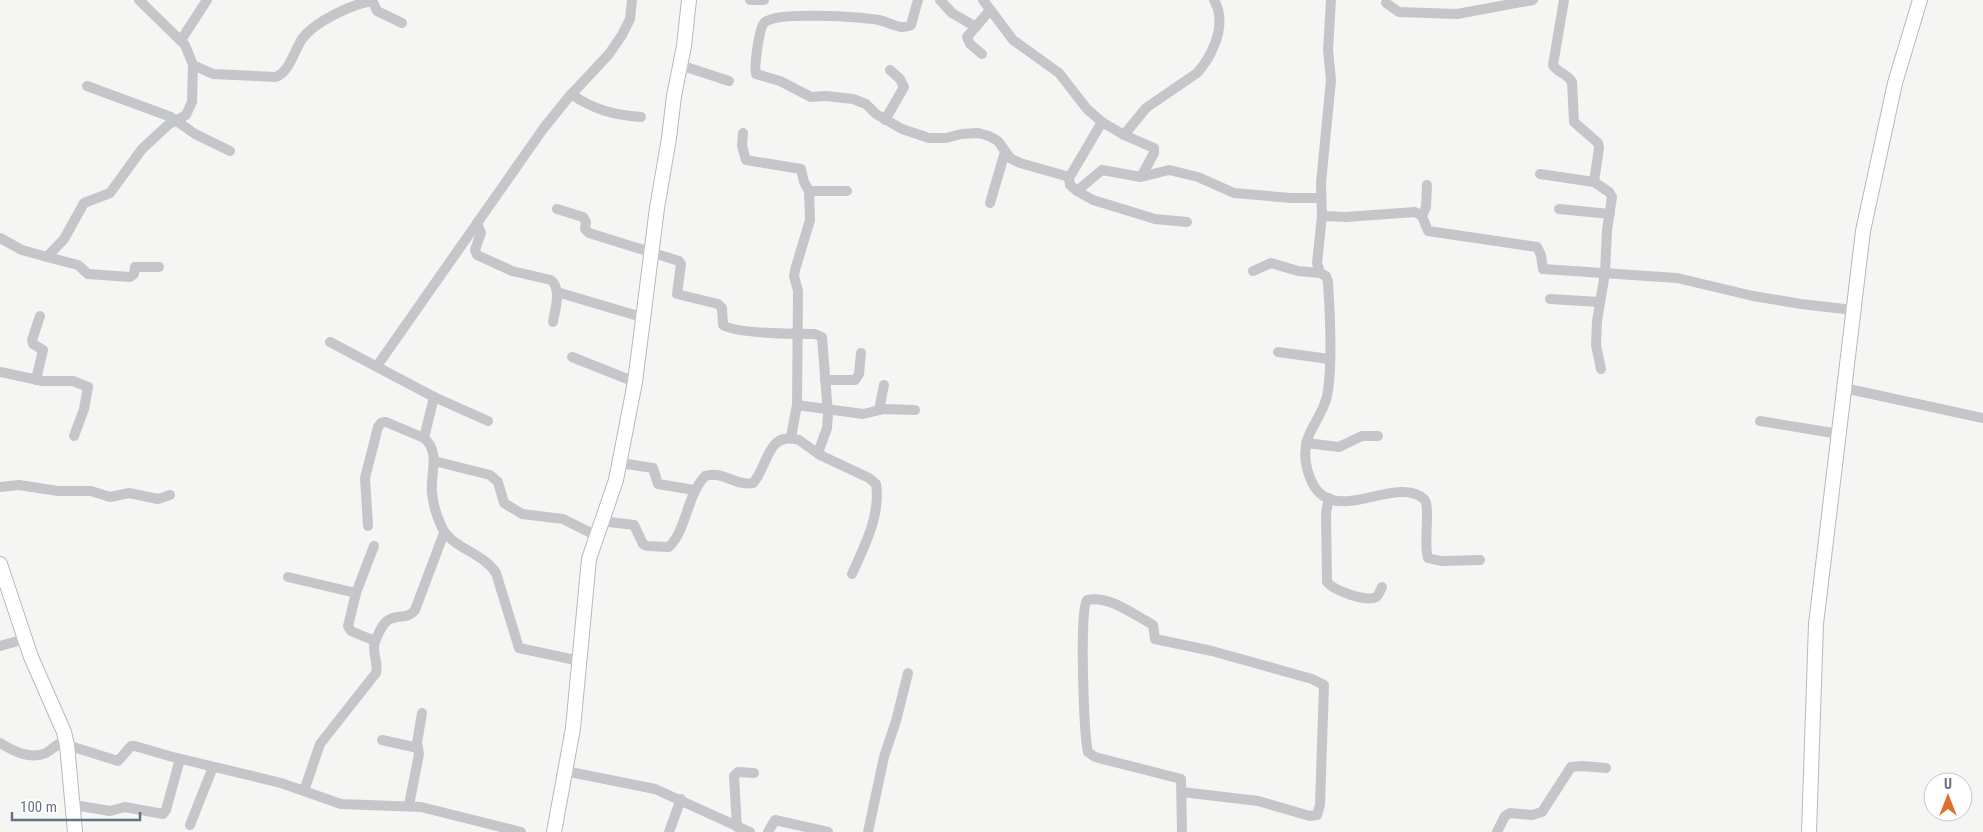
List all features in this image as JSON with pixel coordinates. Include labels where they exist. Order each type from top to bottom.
[{"type":"street","points":[[47,257],[64,239],[84,203],[110,193],[142,149],[163,129],[186,115],[192,102],[193,65],[182,40],[139,0]]},
{"type":"street","points":[[182,40],[207,0]]},
{"type":"street","points":[[193,65],[213,74],[276,77],[282,74],[301,40],[313,28],[352,6],[372,0],[377,11],[402,23]]},
{"type":"street","points":[[377,366],[543,129],[571,94],[608,54],[625,30],[630,19],[632,0]]},
{"type":"street","points":[[554,832],[573,728],[589,559],[620,464],[635,382],[645,318],[657,208],[689,0]]},
{"type":"street","points":[[750,0],[764,0]]},
{"type":"street","points":[[918,0],[911,26],[906,28],[877,20],[791,15],[768,20],[762,26],[755,68],[757,75],[780,81],[810,97],[826,96],[853,99],[866,104],[885,120],[911,133],[929,138],[946,138],[960,134],[990,136],[998,141],[1005,152],[1020,163],[1069,178]]},
{"type":"street","points":[[940,0],[952,13],[976,27]]},
{"type":"street","points":[[984,0],[1013,40],[1058,73],[1087,109],[1102,122],[1155,150],[1140,177]]},
{"type":"street","points":[[1124,135],[1146,108],[1197,73],[1204,66],[1218,29],[1220,17],[1214,0]]},
{"type":"street","points":[[1320,273],[1317,263],[1331,80],[1328,50],[1331,0]]},
{"type":"street","points":[[1386,2],[1399,12],[1458,14],[1533,0]]},
{"type":"street","points":[[1564,0],[1553,65],[1554,69],[1570,77],[1572,82],[1574,122],[1598,143],[1599,159],[1594,182]]},
{"type":"street","points":[[1809,832],[1816,624],[1869,196],[1897,76],[1920,0]]},
{"type":"street","points":[[982,54],[967,39],[990,10]]},
{"type":"street","points":[[680,65],[729,81]]},
{"type":"street","points":[[885,120],[904,87],[900,79],[890,70]]},
{"type":"street","points":[[87,86],[177,120],[195,134],[230,151]]},
{"type":"street","points":[[571,94],[585,104],[608,113],[641,118]]},
{"type":"street","points":[[1102,122],[1069,178],[1070,185],[1093,200],[1134,213],[1164,221],[1187,222]]},
{"type":"street","points":[[743,133],[742,146],[746,160],[801,169],[804,182],[809,191],[810,220],[794,276],[798,285],[797,405],[791,437]]},
{"type":"street","points":[[990,203],[1005,152]]},
{"type":"street","points":[[1077,191],[1102,170],[1140,177],[1169,170],[1198,177],[1234,193],[1291,198],[1321,198]]},
{"type":"street","points":[[1540,174],[1594,182],[1611,195],[1605,273],[1599,302],[1596,345],[1601,369]]},
{"type":"street","points":[[1422,216],[1426,207],[1427,185]]},
{"type":"street","points":[[809,191],[847,191]]},
{"type":"street","points":[[557,209],[583,217],[586,222],[585,229],[589,233],[681,262],[677,294],[718,304],[722,308],[723,325],[727,327],[748,331],[815,334],[822,337],[828,409],[827,428],[818,453]]},
{"type":"street","points":[[1559,209],[1610,214]]},
{"type":"street","points":[[1322,216],[1346,217],[1409,211],[1422,216],[1428,230],[1440,234],[1537,247],[1540,250],[1543,269],[1678,278],[1753,296],[1854,310]]},
{"type":"street","points":[[478,223],[481,233],[474,250],[477,255],[512,270],[551,280],[557,292],[553,322]]},
{"type":"street","points":[[0,238],[22,250],[78,265],[92,275],[130,277],[134,274],[134,267],[159,267]]},
{"type":"street","points":[[1253,271],[1271,263],[1298,271],[1320,273],[1326,276],[1328,282],[1329,359],[1327,395],[1310,429],[1306,443],[1306,463],[1314,485],[1329,498],[1352,502],[1385,494],[1408,493],[1423,498],[1426,504],[1425,541],[1428,558],[1441,561],[1480,560]]},
{"type":"street","points":[[557,292],[645,318]]},
{"type":"street","points":[[1550,299],[1599,302]]},
{"type":"street","points":[[36,380],[43,350],[33,344],[32,340],[40,316]]},
{"type":"street","points":[[330,342],[434,397],[488,420]]},
{"type":"street","points":[[1278,352],[1329,359]]},
{"type":"street","points":[[825,380],[855,380],[859,374],[861,353]]},
{"type":"street","points":[[572,357],[635,382]]},
{"type":"street","points":[[0,372],[36,380],[73,382],[88,387],[83,415],[74,436]]},
{"type":"street","points":[[879,410],[884,385]]},
{"type":"street","points":[[1844,388],[1983,418]]},
{"type":"street","points":[[424,438],[434,397]]},
{"type":"street","points":[[797,405],[863,414],[870,414],[879,410],[915,410]]},
{"type":"street","points":[[1760,421],[1839,434]]},
{"type":"street","points":[[302,790],[320,744],[376,673],[377,664],[373,648],[386,621],[409,616],[415,610],[444,533],[432,493],[434,461],[431,447],[424,438],[386,422],[378,427],[365,478],[368,526]]},
{"type":"street","points":[[1306,443],[1339,447],[1362,436],[1378,436]]},
{"type":"street","points":[[601,521],[634,525],[643,544],[647,546],[669,547],[679,531],[694,490],[701,480],[709,474],[722,475],[747,484],[753,483],[770,450],[778,442],[791,437],[818,453],[870,478],[876,484],[876,499],[871,530],[852,574]]},
{"type":"street","points":[[434,461],[490,475],[499,484],[502,500],[517,512],[563,519],[597,536]]},
{"type":"street","points":[[620,464],[653,468],[658,484],[694,490]]},
{"type":"street","points":[[0,487],[19,485],[58,491],[92,491],[110,497],[129,493],[158,499],[170,495]]},
{"type":"street","points":[[1329,498],[1326,513],[1327,556],[1325,573],[1327,582],[1335,589],[1369,599],[1378,595],[1382,587]]},
{"type":"street","points":[[444,533],[491,565],[496,573],[519,648],[580,662]]},
{"type":"street","points":[[374,546],[356,593],[349,629],[375,642]]},
{"type":"street","points":[[0,564],[25,639],[66,742],[74,805],[75,832]]},
{"type":"street","points":[[288,577],[356,593]]},
{"type":"street","points":[[1182,792],[1258,801],[1310,816],[1317,815],[1320,804],[1324,685],[1318,681],[1212,651],[1155,640],[1152,625],[1148,622],[1113,604],[1092,599],[1087,600],[1083,608],[1082,631],[1088,752],[1095,757],[1178,778],[1183,782],[1182,792],[1182,832]]},
{"type":"street","points":[[0,646],[25,639]]},
{"type":"street","points":[[868,832],[884,757],[896,721],[908,673]]},
{"type":"street","points":[[409,805],[419,754],[417,743],[422,713]]},
{"type":"street","points":[[382,740],[418,748]]},
{"type":"street","points":[[0,743],[10,750],[34,755],[48,752],[66,742]]},
{"type":"street","points":[[66,742],[118,762],[133,745],[180,759],[281,783],[341,804],[409,805],[479,827],[521,832]]},
{"type":"street","points":[[74,805],[110,811],[125,807],[163,814],[180,759]]},
{"type":"street","points":[[190,825],[213,767]]},
{"type":"street","points":[[1497,832],[1505,816],[1510,813],[1532,815],[1542,812],[1571,767],[1606,768]]},
{"type":"street","points":[[565,771],[642,786],[681,799],[750,832]]},
{"type":"street","points":[[737,827],[734,776],[738,772],[754,773]]},
{"type":"street","points":[[669,832],[681,799]]},
{"type":"street","points":[[768,832],[773,821],[777,820],[828,832]]}]
